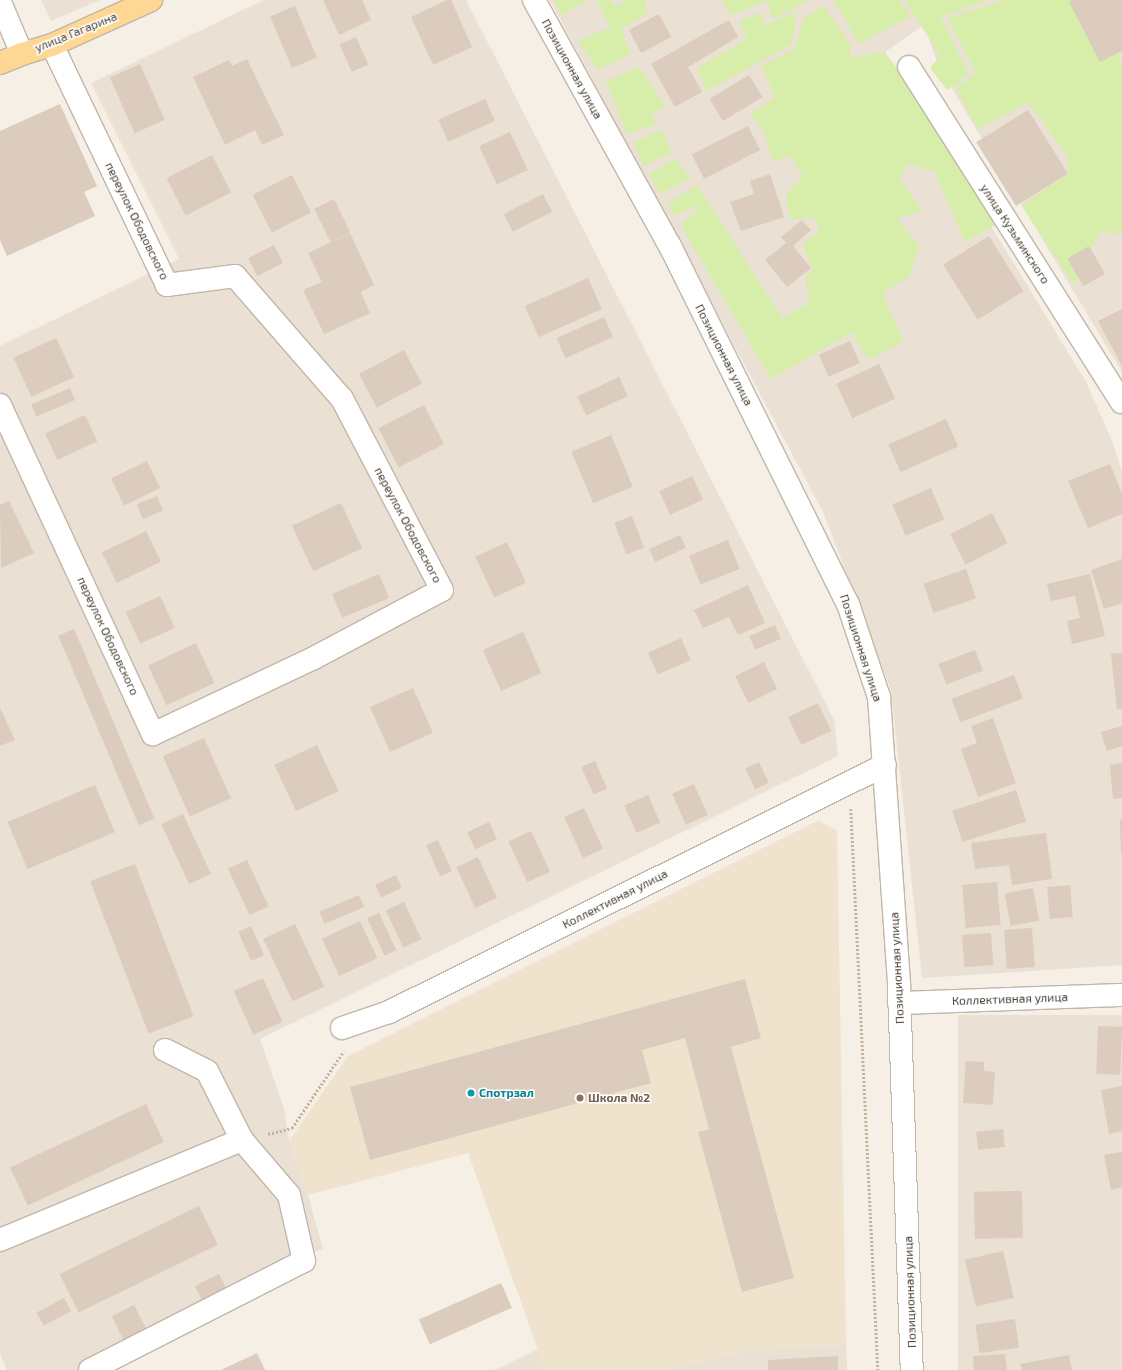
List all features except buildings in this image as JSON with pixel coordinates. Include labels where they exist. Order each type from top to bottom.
[{"type":"main road","name":"улица Гагарина","points":[[0,63],[22,54],[52,45],[152,0]]},
{"type":"street","name":"Позиционная улица","points":[[534,0],[670,246],[848,604],[880,697],[899,1003],[912,1370]]},
{"type":"street","points":[[0,2],[22,54]]},
{"type":"street","name":"переулок Ободовского","points":[[0,404],[153,734],[312,659],[442,590],[342,399],[235,276],[167,285],[52,45]]},
{"type":"street","name":"улица Кузьминского","points":[[909,67],[1122,402]]},
{"type":"street","name":"Коллективная улица","points":[[342,1028],[389,1012],[885,765]]},
{"type":"street","name":"Коллективная улица","points":[[899,1003],[1122,995]]},
{"type":"street","points":[[90,1370],[304,1261],[289,1195],[242,1140],[207,1071],[165,1050]]},
{"type":"street","points":[[0,1240],[242,1140]]},
{"type":"path","points":[[850,782],[878,1370]]},
{"type":"path","points":[[242,1140],[292,1128],[345,1049],[342,1028]]},
{"type":"shaded area","points":[[41,0],[100,0],[51,21]]},
{"type":"shaded area","points":[[264,0],[466,0],[834,720],[838,756],[260,1039],[284,1109],[289,1141],[308,1195],[323,1249],[287,1263],[77,1370],[7,1370],[0,1353],[0,346],[179,259],[91,83]]},
{"type":"shaded area","points":[[550,0],[1122,0],[1122,372],[939,67],[924,25],[885,52],[1086,382],[1112,441],[1122,472],[1122,965],[922,978],[891,690],[823,512]]},
{"type":"shaded area","name":"Школа №2","points":[[819,820],[837,831],[846,1344],[748,1351],[663,1370],[545,1370],[468,1153],[308,1195],[289,1141],[348,1056]]},
{"type":"shaded area","points":[[958,1015],[1122,1015],[1122,1370],[958,1370]]},
{"type":"shaded area","points":[[846,1344],[847,1370],[663,1370],[748,1351]]},
{"type":"shaded area","points":[[538,1349],[545,1370],[495,1370]]},
{"type":"green space","points":[[555,0],[588,0],[561,15]]},
{"type":"green space","points":[[597,0],[610,0],[615,6],[629,0],[645,0],[648,13],[621,29],[631,54],[598,70],[578,41],[610,27]]},
{"type":"green space","points":[[721,0],[810,0],[772,19],[768,1],[731,15]]},
{"type":"green space","points":[[834,0],[899,0],[911,16],[859,44]]},
{"type":"green space","points":[[905,0],[988,0],[941,17],[969,74],[947,90],[930,68],[940,56]]},
{"type":"green space","points":[[1004,0],[1122,0],[1106,32],[1122,63],[1122,234],[1100,232],[1074,285],[1022,206],[1069,172],[1068,156],[1028,102],[978,129],[956,88],[976,73],[948,18]]},
{"type":"green space","points":[[823,5],[850,44],[850,58],[885,52],[951,144],[999,223],[965,242],[934,171],[907,164],[899,179],[923,211],[897,218],[919,246],[909,277],[883,292],[887,305],[904,342],[868,360],[852,332],[771,379],[681,225],[702,203],[675,216],[668,203],[697,185],[783,319],[810,302],[805,278],[813,269],[802,245],[819,231],[815,217],[790,220],[786,193],[804,176],[790,156],[773,162],[763,129],[750,114],[774,98],[770,84],[761,66],[796,48],[803,19]]},
{"type":"green space","points":[[797,11],[792,44],[707,91],[697,68],[747,39],[739,21],[760,13],[766,25]]},
{"type":"green space","points":[[639,67],[665,106],[651,115],[656,124],[627,134],[606,81]]},
{"type":"green space","points":[[662,130],[672,153],[643,165],[633,142]]},
{"type":"green space","points":[[675,159],[691,177],[660,194],[649,174]]},
{"type":"place","name":"Спотрзал","points":[[471,1093]]},
{"type":"place","name":"Школа №2","points":[[580,1098]]}]
